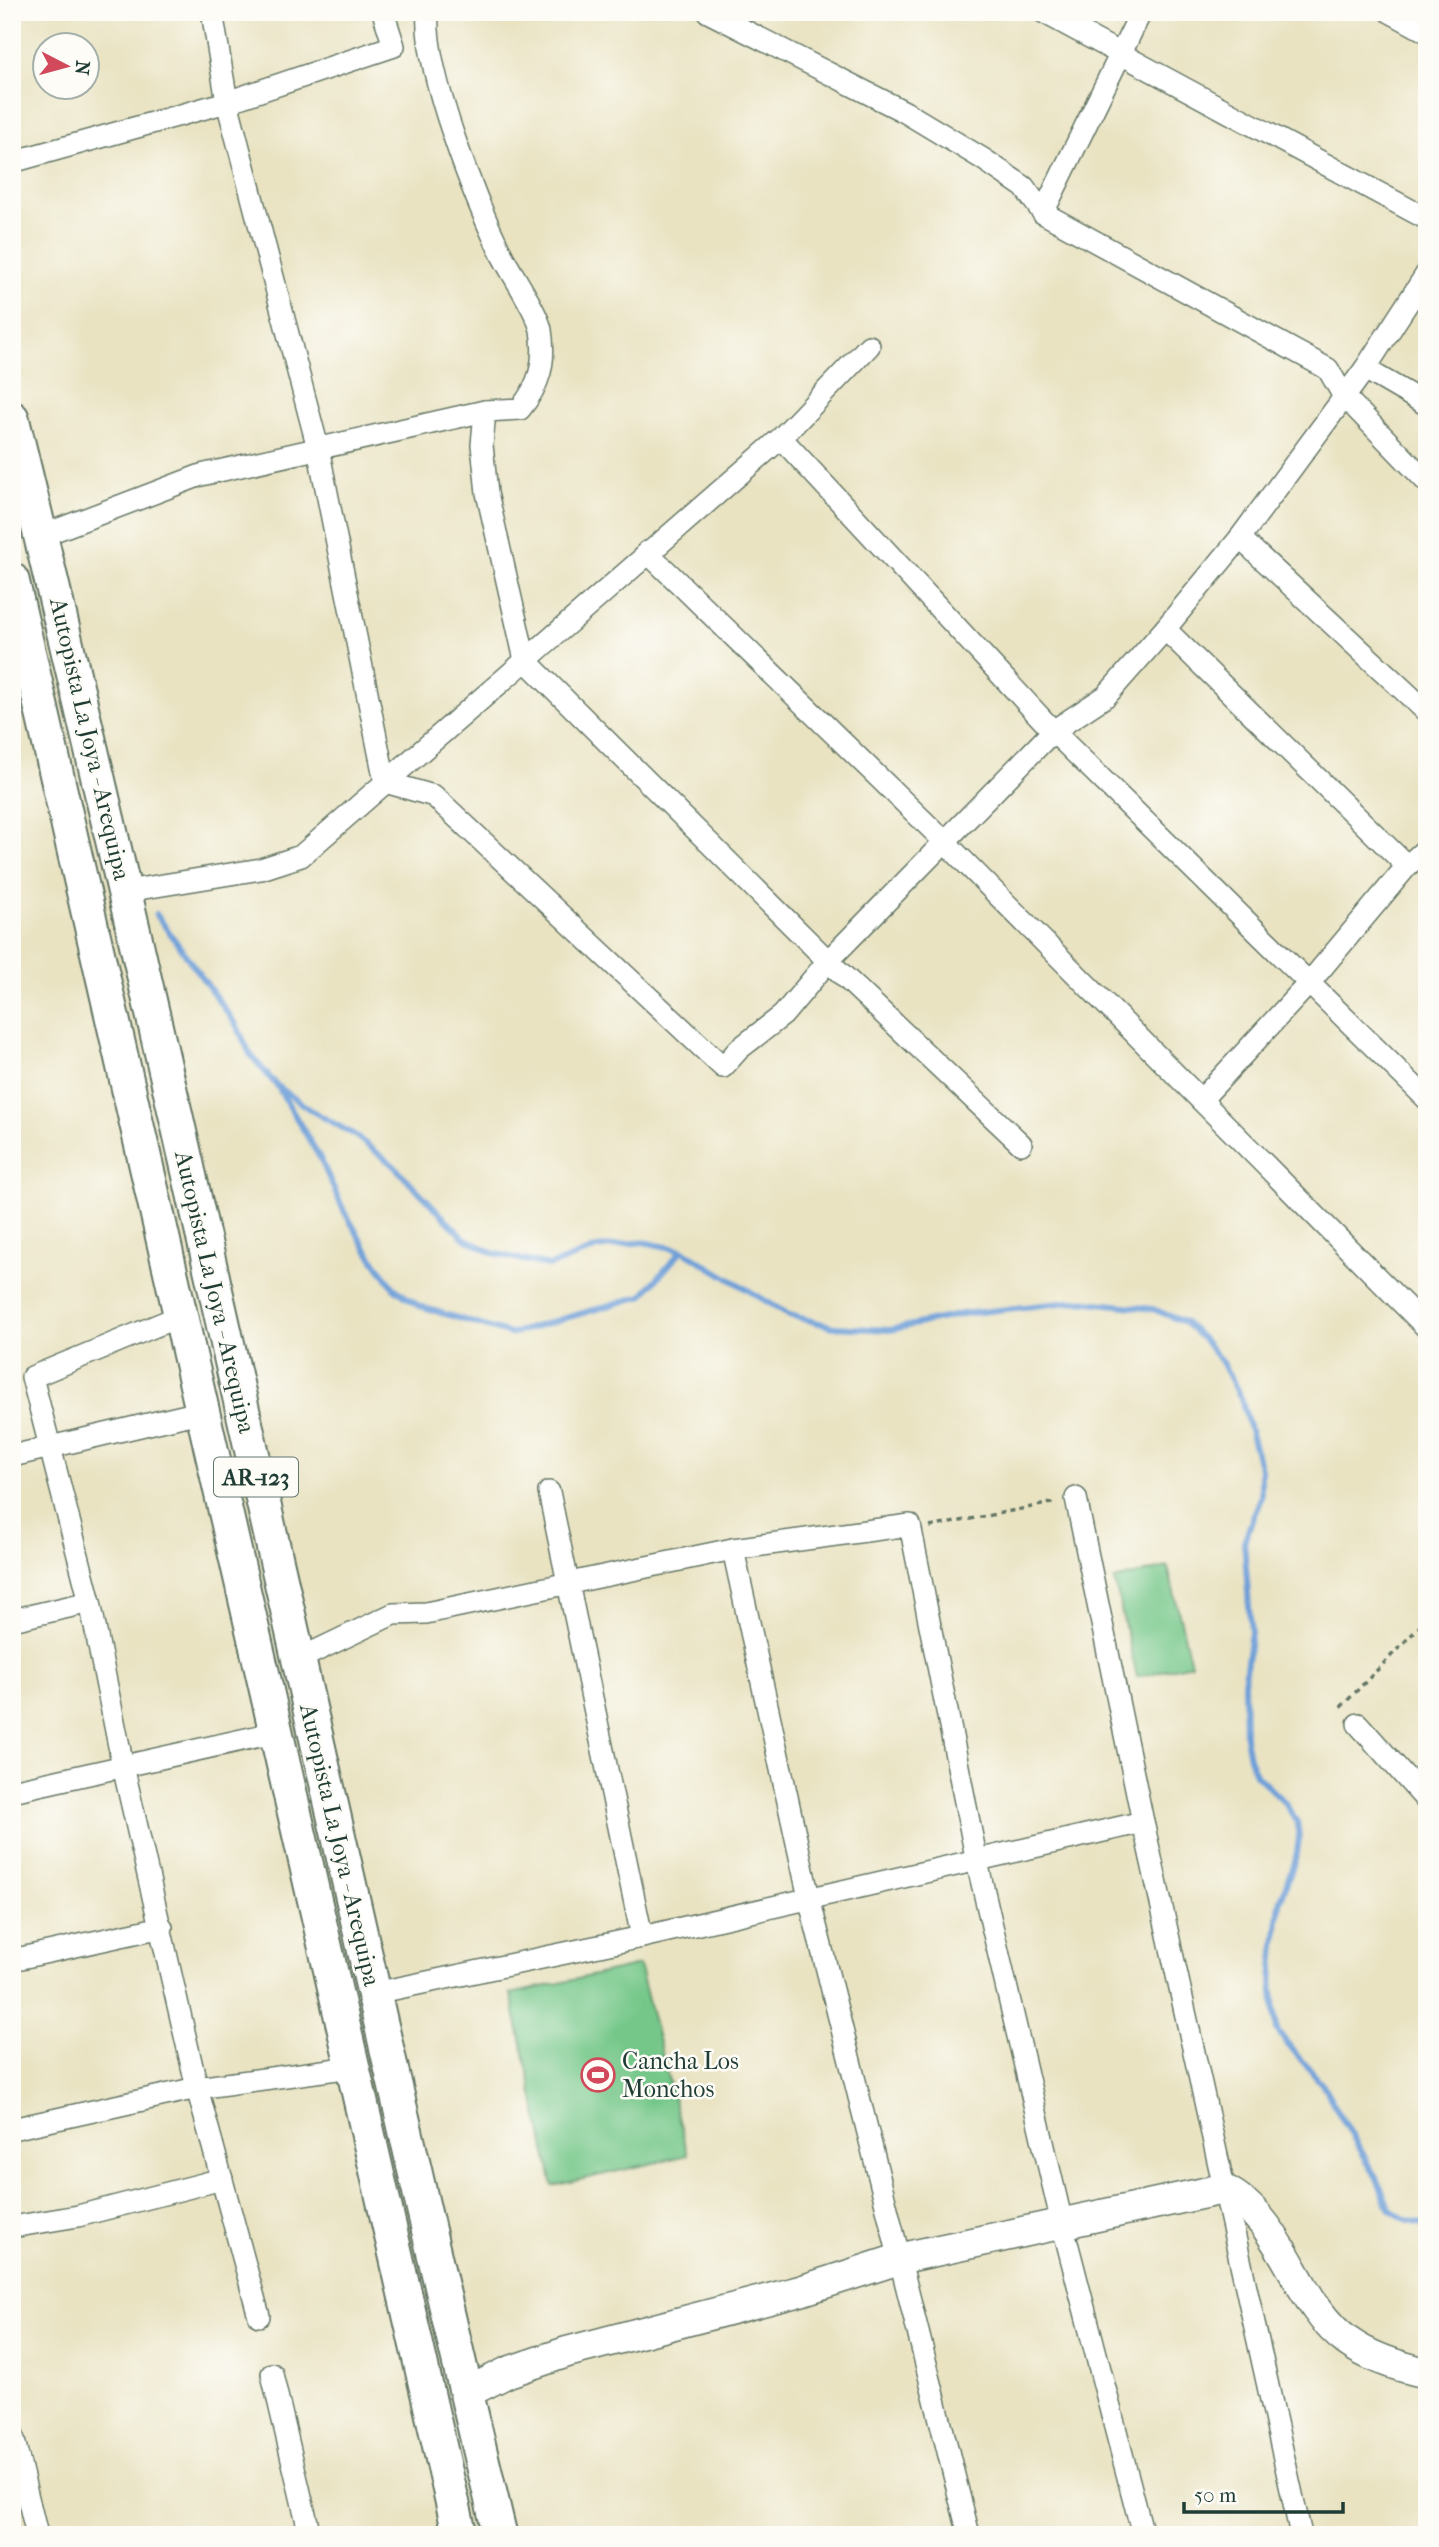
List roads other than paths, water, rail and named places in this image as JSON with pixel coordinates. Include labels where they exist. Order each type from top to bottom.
[{"type":"main road","name":"Autopista La Joya - Arequipa","points":[[12,418],[126,891],[297,1660],[500,2535]]},
{"type":"main road","name":"Autopista La Joya - Arequipa","points":[[12,580],[460,2535]]},
{"type":"street","points":[[212,12],[227,102],[318,448],[385,782]]},
{"type":"street","points":[[12,162],[227,102],[394,46],[383,12]]},
{"type":"street","points":[[41,536],[201,475],[485,411],[520,409],[535,391],[542,370],[540,327],[479,209],[438,78],[430,45],[428,12]]},
{"type":"street","points":[[708,12],[905,112],[1024,187],[1043,213],[1328,369],[1343,395],[1427,482]]},
{"type":"street","points":[[1042,12],[1427,219]]},
{"type":"street","points":[[1043,213],[1141,12]]},
{"type":"street","points":[[1390,12],[1427,32]]},
{"type":"street","points":[[385,782],[434,796],[723,1067],[739,1049],[783,1014],[828,961],[1053,731],[1106,696],[1240,538],[1343,395],[1365,369],[1427,273]]},
{"type":"street","points":[[126,891],[261,869],[301,856],[781,438],[869,345]]},
{"type":"street","points":[[1365,369],[1427,405]]},
{"type":"street","points":[[485,411],[482,444],[487,493],[525,660],[828,961],[1021,1144]]},
{"type":"street","points":[[781,438],[1053,731],[1427,1099]]},
{"type":"street","points":[[1240,538],[1427,712]]},
{"type":"street","points":[[647,552],[944,841],[1427,1328]]},
{"type":"street","points":[[1165,629],[1407,866]]},
{"type":"street","points":[[1201,1100],[1310,982],[1407,866],[1427,848]]},
{"type":"street","points":[[181,1315],[32,1377],[90,1602],[123,1766],[197,2088],[259,2316]]},
{"type":"street","points":[[12,1456],[204,1411]]},
{"type":"street","points":[[549,1492],[565,1583],[642,1937]]},
{"type":"street","points":[[1076,1498],[1143,1822],[1301,2535]]},
{"type":"street","points":[[297,1660],[393,1614],[426,1613],[733,1549],[910,1525],[977,1862],[1062,2223],[1143,2535]]},
{"type":"street","points":[[733,1549],[809,1898],[970,2535]]},
{"type":"street","points":[[12,1620],[90,1602]]},
{"type":"street","points":[[1358,1724],[1427,1801]]},
{"type":"street","points":[[12,1791],[278,1732]]},
{"type":"street","points":[[375,1993],[642,1937],[1143,1822]]},
{"type":"street","points":[[12,1960],[162,1927]]},
{"type":"street","points":[[12,2129],[197,2088],[352,2067]]},
{"type":"street","points":[[12,2227],[78,2216],[222,2179]]},
{"type":"street","points":[[466,2393],[509,2372],[567,2352],[800,2291],[902,2258],[1223,2189],[1237,2196],[1275,2239],[1325,2319],[1347,2341],[1375,2357],[1427,2373]]},
{"type":"street","points":[[272,2374],[310,2535]]},
{"type":"street","points":[[12,2432],[33,2534]]},
{"type":"waterway","points":[[156,914],[237,1026],[250,1054],[276,1085],[312,1111],[353,1134],[393,1165],[464,1238],[493,1253],[550,1266],[597,1248],[643,1242],[682,1250],[789,1315],[834,1327],[890,1330],[962,1314],[1079,1301],[1153,1309],[1184,1322],[1203,1339],[1223,1364],[1241,1398],[1261,1469],[1261,1497],[1244,1541],[1251,1632],[1244,1683],[1245,1737],[1249,1758],[1257,1776],[1285,1803],[1297,1822],[1299,1838],[1297,1853],[1280,1903],[1275,1944],[1272,1982],[1277,2031],[1322,2084],[1377,2178],[1390,2210],[1409,2221],[1427,2225]]},
{"type":"waterway","points":[[278,1087],[320,1158],[344,1211],[369,1253],[394,1288],[419,1306],[510,1334],[642,1296],[682,1250]]},
{"type":"place","name":"Cancha Los Monchos","points":[[598,2075]]}]
